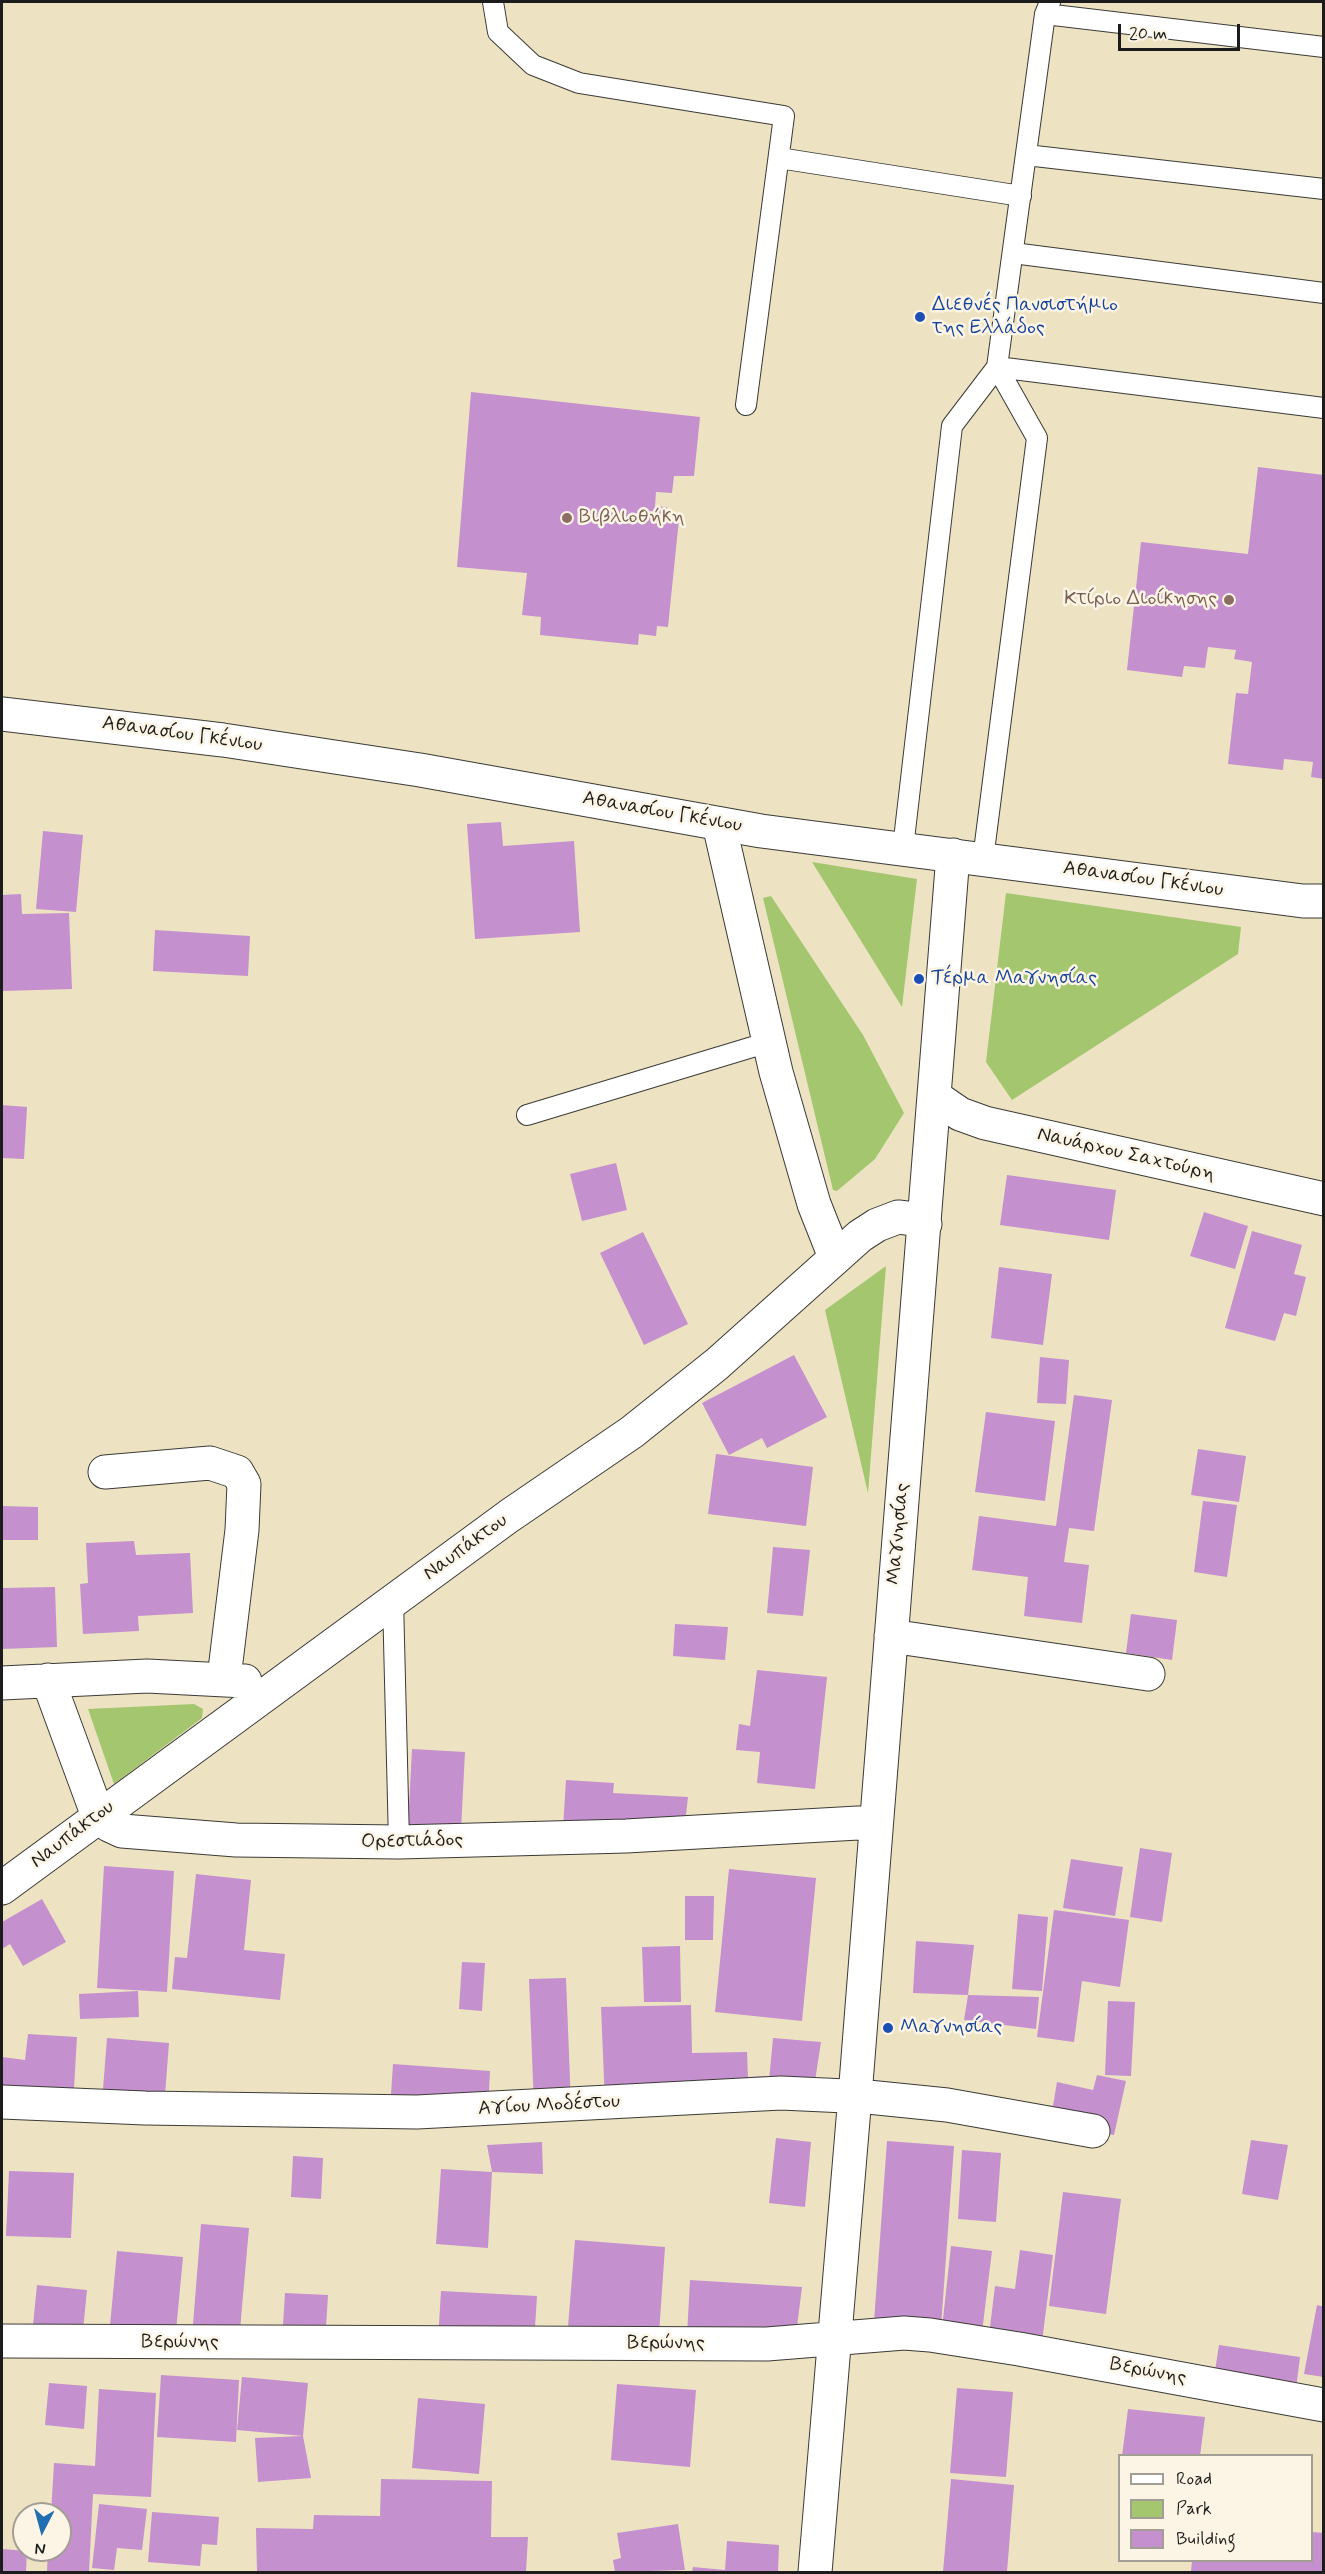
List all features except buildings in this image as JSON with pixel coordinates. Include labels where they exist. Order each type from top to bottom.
[{"type":"street","name":"Αθανασίου Γκένιου","points":[[2,714],[107,725],[420,770],[719,824],[1280,898],[1323,901]]},
{"type":"street","points":[[719,824],[769,1041],[814,1204],[835,1257]]},
{"type":"street","name":"Μαγνησίας","points":[[815,2572],[934,1096],[968,857]]},
{"type":"street","name":"Ναυάρχου Σαχτούρη","points":[[934,1096],[960,1114],[985,1123],[1323,1199]]},
{"type":"street","name":"Ναυπάκτου","points":[[2,1888],[393,1600],[632,1432],[717,1364],[860,1236],[888,1219],[907,1216],[925,1224]]},
{"type":"street","points":[[105,1472],[210,1463],[237,1472],[244,1484],[242,1530],[224,1678]]},
{"type":"street","points":[[891,1636],[1148,1674]]},
{"type":"street","points":[[2,1683],[147,1676],[224,1678],[276,1687]]},
{"type":"street","points":[[48,1680],[98,1816]]},
{"type":"street","name":"Ορεστιάδος","points":[[98,1816],[109,1825],[122,1831],[147,1835],[236,1840],[399,1842],[626,1836],[876,1822]]},
{"type":"street","name":"Αγίου Μοδέστου","points":[[2,2102],[156,2108],[417,2112],[781,2093],[855,2096],[947,2105],[1093,2131]]},
{"type":"street","name":"Βερώνης","points":[[2,2341],[767,2344],[904,2333],[951,2338],[1323,2405]]},
{"type":"lane","points":[[493,2],[498,32],[533,65],[579,83],[784,116],[746,405]]},
{"type":"lane","points":[[903,848],[952,426],[998,367],[1048,8],[1323,47]]},
{"type":"lane","points":[[1026,155],[1323,189]]},
{"type":"lane","points":[[779,158],[1021,196]]},
{"type":"lane","points":[[1013,253],[1323,293]]},
{"type":"lane","points":[[998,367],[1323,408]]},
{"type":"lane","points":[[968,857],[1037,438],[998,367]]},
{"type":"lane","points":[[527,1114],[769,1041]]},
{"type":"lane","points":[[393,1600],[399,1842]]},
{"type":"green space","points":[[812,862],[917,879],[902,1007]]},
{"type":"green space","points":[[1006,893],[1241,927],[1238,954],[1012,1100],[986,1062]]},
{"type":"green space","points":[[771,896],[863,1035],[904,1113],[875,1159],[837,1191],[833,1190],[763,898]]},
{"type":"green space","points":[[886,1266],[868,1493],[825,1310]]},
{"type":"green space","points":[[194,1704],[203,1709],[202,1718],[114,1784],[88,1709]]},
{"type":"place","name":"Διεθνές Πανσιστήμιο της Ελλάδος","points":[[920,317]]},
{"type":"place","name":"Βιβλιοθήκη","points":[[567,518]]},
{"type":"place","name":"Κτίριο Διοίκησης","points":[[1229,600]]},
{"type":"place","name":"Τέρμα Μαγνησίας","points":[[919,979]]},
{"type":"place","name":"Μαγνησίας","points":[[888,2028]]}]
